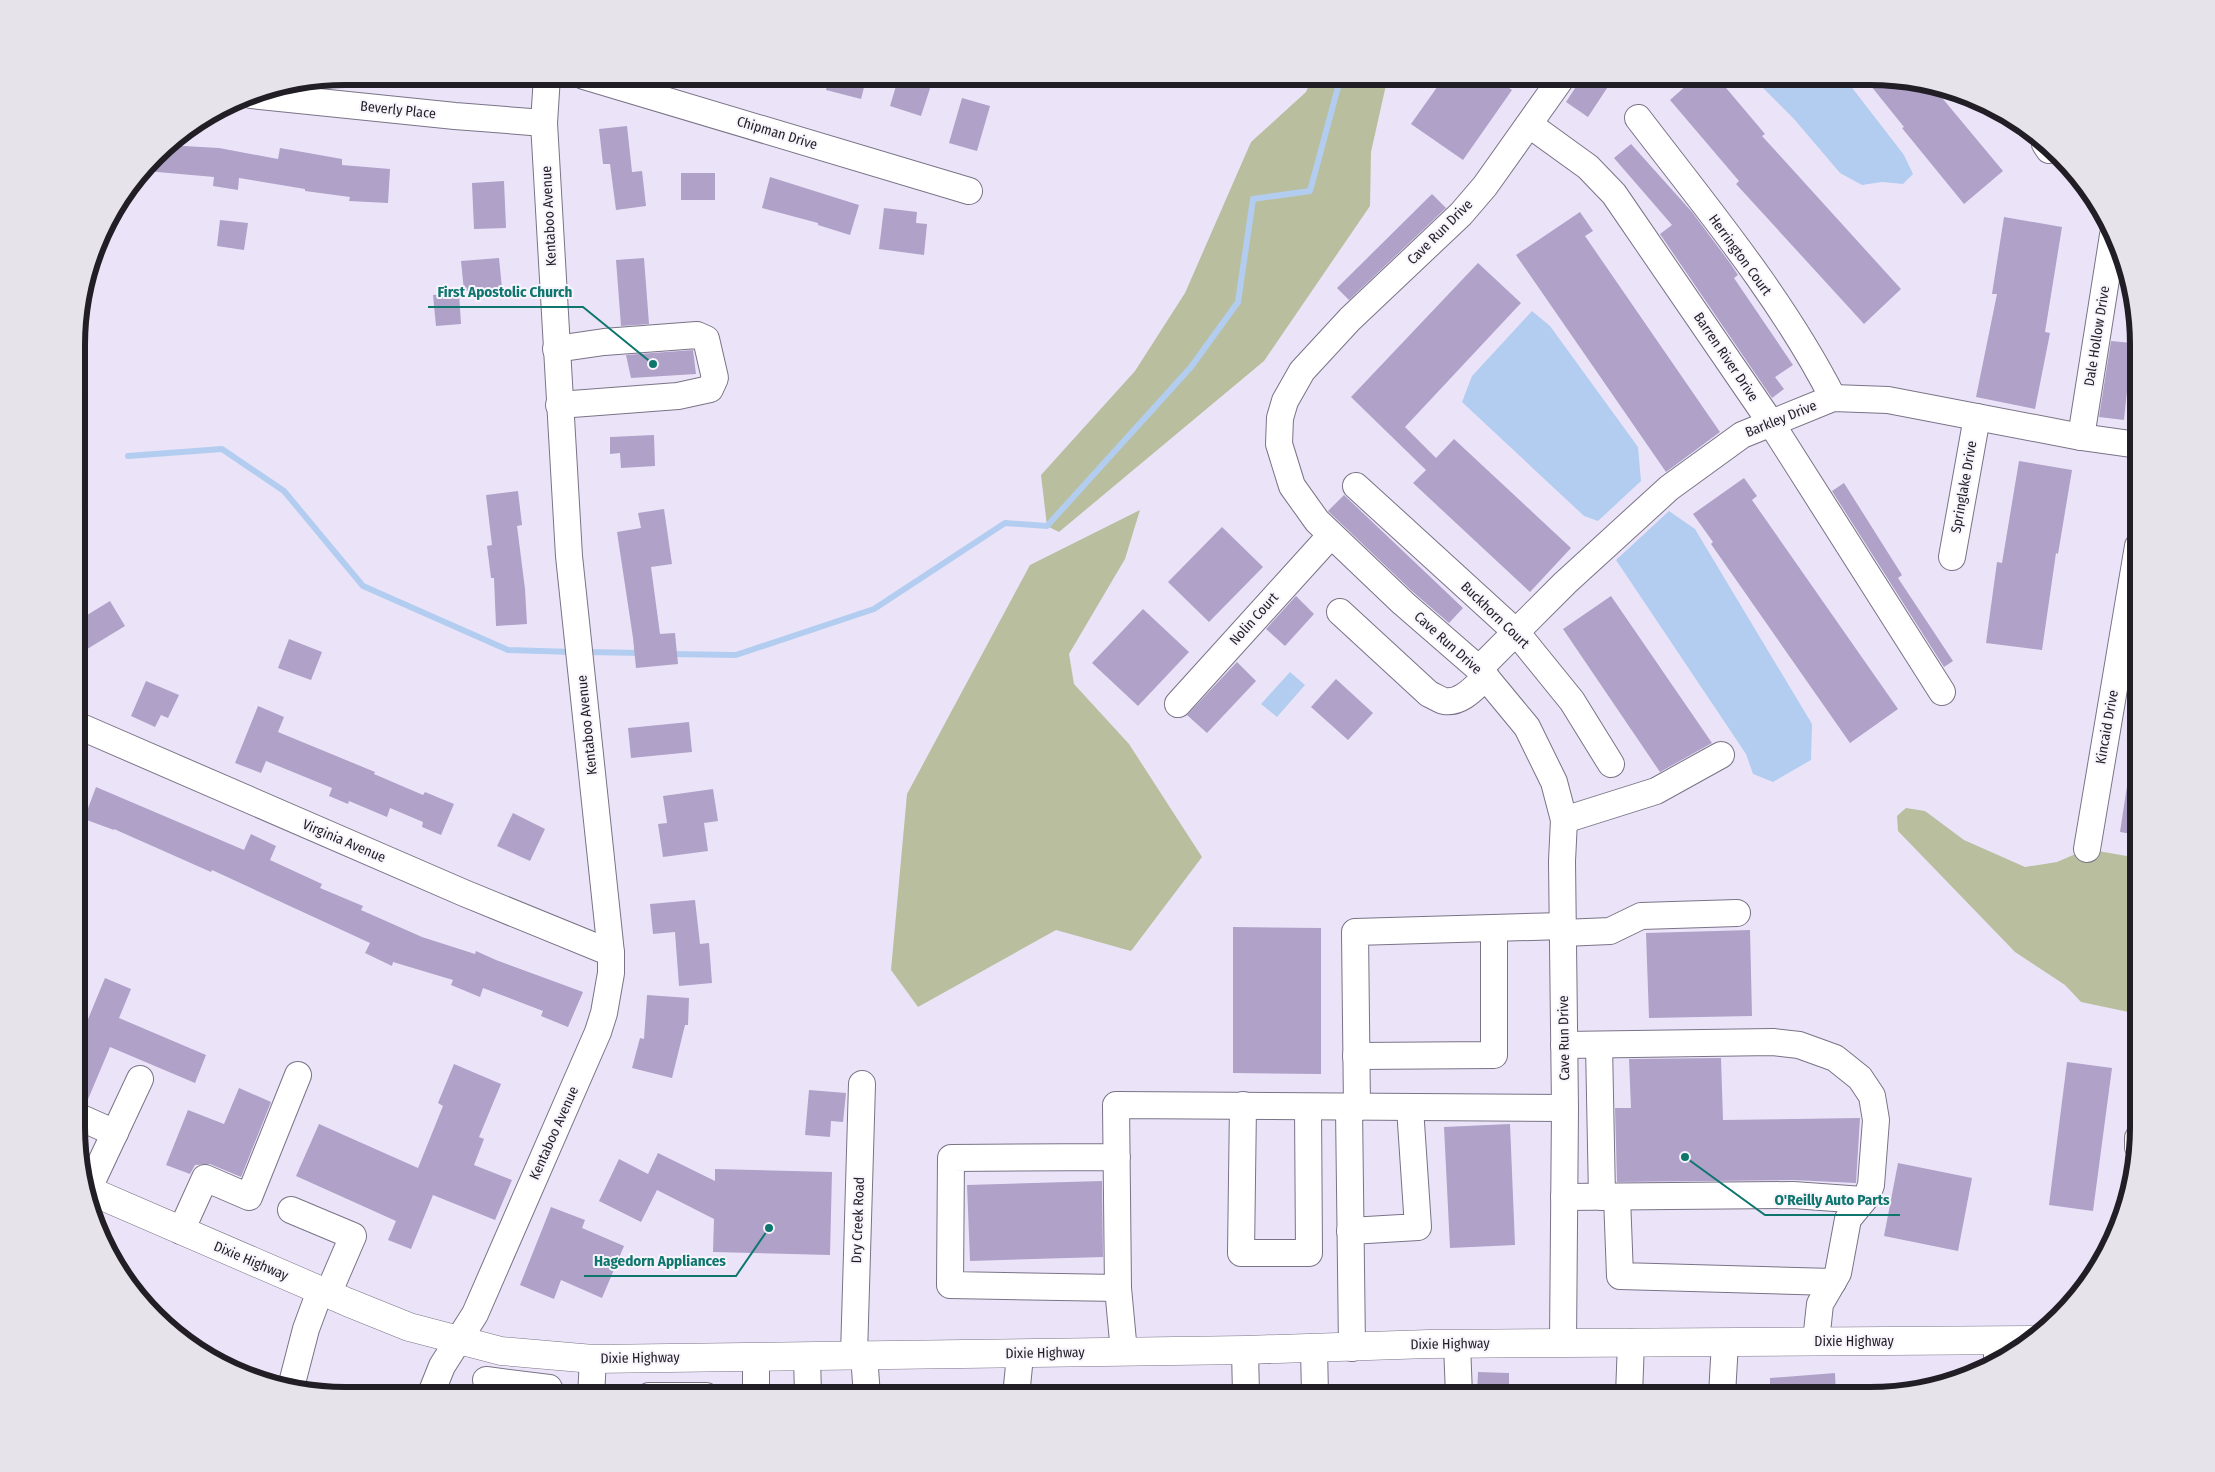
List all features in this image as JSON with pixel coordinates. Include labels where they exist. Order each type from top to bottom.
[{"type":"main road","name":"Dixie Highway","points":[[94,1192],[324,1293],[410,1327],[458,1342],[492,1349],[552,1356],[593,1359],[1245,1350],[1457,1344],[1816,1341],[1997,1351]]},
{"type":"street","name":"Kentaboo Avenue","points":[[434,1387],[442,1366],[475,1314],[598,1032],[612,973],[569,556],[544,123],[546,85]]},
{"type":"street","name":"Chipman Drive","points":[[614,85],[969,191]]},
{"type":"street","name":"Cave Run Drive","points":[[1557,85],[1485,186],[1461,214],[1350,319],[1302,371],[1285,401],[1280,418],[1279,444],[1292,486],[1306,508],[1331,535],[1482,673],[1527,727],[1547,765],[1564,820],[1562,861],[1564,1045],[1563,1343]]},
{"type":"street","name":"Beverly Place","points":[[269,97],[544,123]]},
{"type":"street","name":"Herrington Court","points":[[1638,118],[1737,247],[1813,359],[1832,398]]},
{"type":"street","name":"Barren River Drive","points":[[1530,125],[1588,167],[1614,194],[1771,423],[1942,692]]},
{"type":"street","name":"Dale Hollow Drive","points":[[2081,437],[2111,248]]},
{"type":"street","points":[[556,349],[604,342],[697,335],[706,339],[715,378],[710,389],[678,396],[560,405]]},
{"type":"street","name":"Barkley Drive","points":[[1340,612],[1430,694],[1444,701],[1458,700],[1470,692],[1482,673],[1516,632],[1606,544],[1669,488],[1742,435],[1832,398],[1888,400],[2081,437],[2130,444]]},
{"type":"street","name":"Springlake Drive","points":[[1952,557],[1977,417]]},
{"type":"street","name":"Buckhorn Court","points":[[1356,486],[1516,632],[1572,700],[1611,764]]},
{"type":"street","name":"Nolin Court","points":[[1178,704],[1331,535]]},
{"type":"street","name":"Kincaid Drive","points":[[2087,848],[2130,593]]},
{"type":"street","name":"Virginia Avenue","points":[[85,729],[464,893],[611,953]]},
{"type":"street","points":[[1564,820],[1656,791],[1721,755]]},
{"type":"street","points":[[1352,1348],[1350,1232],[1356,1056],[1355,932],[1494,928],[1610,931],[1641,916],[1737,913]]},
{"type":"street","points":[[1356,1056],[1494,1055],[1494,928]]},
{"type":"street","points":[[1564,1045],[1773,1042],[1800,1045],[1835,1058],[1860,1078],[1872,1096],[1876,1120],[1871,1185],[1867,1196],[1848,1220],[1838,1272],[1820,1304],[1816,1341]]},
{"type":"street","points":[[1599,1045],[1609,1197],[1620,1276],[1833,1282]]},
{"type":"street","points":[[181,1231],[205,1178],[249,1197],[298,1075]]},
{"type":"street","points":[[91,1183],[140,1079]]},
{"type":"street","name":"Dry Creek Road","points":[[862,1084],[859,1355],[865,1387]]},
{"type":"street","points":[[1124,1352],[1118,1288],[1116,1104],[1353,1108],[1564,1108]]},
{"type":"street","points":[[1243,1105],[1241,1253],[1309,1253],[1308,1107]]},
{"type":"street","points":[[1350,1232],[1418,1227],[1410,1108]]},
{"type":"street","points":[[85,1120],[115,1133]]},
{"type":"street","points":[[1117,1157],[952,1158],[950,1284],[1118,1288]]},
{"type":"street","points":[[1564,1197],[1793,1195],[1863,1200]]},
{"type":"street","points":[[291,1210],[353,1236],[306,1329],[292,1381]]},
{"type":"street","points":[[1629,1387],[1631,1342]]},
{"type":"street","points":[[1722,1387],[1725,1342]]},
{"type":"street","points":[[1457,1344],[1459,1387]]},
{"type":"street","points":[[1314,1348],[1315,1387]]},
{"type":"street","points":[[485,1387],[492,1349]]},
{"type":"street","points":[[1245,1350],[1246,1387]]},
{"type":"street","points":[[1016,1353],[1019,1366],[1017,1387]]},
{"type":"street","points":[[549,1387],[552,1356]]},
{"type":"street","points":[[807,1356],[808,1387]]},
{"type":"street","points":[[756,1357],[756,1387]]},
{"type":"street","points":[[591,1387],[593,1359]]},
{"type":"green space","points":[[1309,85],[1386,85],[1371,152],[1370,206],[1264,361],[1059,532],[1047,526],[1041,475],[1135,371],[1185,293],[1251,142],[1306,92]]},
{"type":"green space","points":[[1140,510],[1125,559],[1069,654],[1074,684],[1129,744],[1202,857],[1131,951],[1056,930],[918,1007],[891,970],[907,794],[1030,565]]},
{"type":"green space","points":[[1906,808],[1925,811],[1964,840],[2025,867],[2057,862],[2087,849],[2130,857],[2130,1012],[2081,1002],[2065,985],[2015,952],[1898,831],[1897,816]]},
{"type":"water","points":[[1760,85],[1850,85],[1904,155],[1913,174],[1903,184],[1882,182],[1862,185],[1840,173],[1794,119]]},
{"type":"water","points":[[1532,311],[1550,326],[1638,447],[1641,481],[1598,521],[1584,516],[1462,402],[1472,376]]},
{"type":"water","points":[[1669,511],[1695,529],[1812,724],[1811,760],[1773,782],[1753,774],[1746,754],[1616,560]]},
{"type":"water","points":[[1290,672],[1305,685],[1277,717],[1261,704]]},
{"type":"building","points":[[827,85],[865,85],[861,99],[826,90]]},
{"type":"building","points":[[896,85],[931,85],[921,116],[890,106]]},
{"type":"building","points":[[1439,85],[1505,85],[1512,90],[1463,160],[1411,124]]},
{"type":"building","points":[[1577,85],[1609,85],[1588,117],[1566,102]]},
{"type":"building","points":[[1687,85],[1724,85],[1765,134],[1762,136],[1901,289],[1864,324],[1736,184],[1739,181],[1670,100]]},
{"type":"building","points":[[1870,85],[1904,87],[1939,95],[2003,171],[1964,204],[1902,128],[1904,127]]},
{"type":"building","points":[[962,98],[990,106],[977,151],[949,143]]},
{"type":"building","points":[[627,126],[632,172],[642,171],[646,206],[616,210],[610,164],[603,164],[599,129]]},
{"type":"building","points":[[1631,144],[1692,212],[1730,263],[1738,275],[1734,278],[1793,365],[1775,377],[1784,389],[1772,398],[1660,234],[1672,225],[1614,158]]},
{"type":"building","points":[[179,146],[219,148],[278,159],[280,148],[342,159],[342,165],[390,169],[388,203],[349,201],[350,197],[305,191],[305,189],[239,178],[238,190],[213,186],[214,177],[152,172]]},
{"type":"building","points":[[681,173],[715,173],[715,200],[681,200]]},
{"type":"building","points":[[770,177],[859,205],[850,235],[818,225],[818,223],[762,208]]},
{"type":"building","points":[[504,181],[506,228],[474,229],[472,183]]},
{"type":"building","points":[[1432,194],[1446,208],[1349,300],[1337,288]]},
{"type":"building","points":[[884,208],[917,212],[916,223],[927,224],[924,255],[879,249]]},
{"type":"building","points":[[1580,212],[1593,231],[1585,236],[1720,432],[1666,472],[1516,255]]},
{"type":"building","points":[[2004,217],[2062,227],[2045,332],[2050,333],[2035,409],[1976,397],[1997,294],[1992,294]]},
{"type":"building","points":[[220,220],[248,223],[244,250],[217,246]]},
{"type":"building","points":[[499,258],[502,288],[464,291],[461,261]]},
{"type":"building","points":[[644,258],[649,324],[621,326],[616,260]]},
{"type":"building","points":[[1478,263],[1521,303],[1405,427],[1436,458],[1454,439],[1571,548],[1530,592],[1413,483],[1426,470],[1351,397]]},
{"type":"building","points":[[459,293],[461,324],[436,326],[433,295]]},
{"type":"building","points":[[2111,341],[2130,343],[2130,362],[2124,420],[2099,417]]},
{"type":"building","points":[[693,350],[696,374],[631,378],[626,355]]},
{"type":"building","points":[[654,435],[655,466],[621,468],[620,453],[610,454],[610,437]]},
{"type":"building","points":[[2019,461],[2072,470],[2058,554],[2056,553],[2042,650],[1986,643],[1997,562],[2002,563]]},
{"type":"building","points":[[1744,478],[1757,496],[1752,500],[1898,709],[1850,743],[1711,544],[1713,542],[1693,514]]},
{"type":"building","points":[[1844,483],[1902,575],[1898,578],[1953,661],[1944,667],[1832,491]]},
{"type":"building","points":[[518,491],[522,525],[517,526],[525,589],[527,624],[496,626],[494,578],[491,578],[487,546],[492,545],[486,495]]},
{"type":"building","points":[[1344,495],[1463,608],[1449,623],[1413,592],[1328,511]]},
{"type":"building","points":[[664,509],[672,564],[651,567],[660,634],[675,633],[678,664],[636,668],[617,532],[641,528],[638,513]]},
{"type":"building","points":[[1222,527],[1263,567],[1209,622],[1168,582]]},
{"type":"building","points":[[1296,596],[1314,614],[1285,646],[1266,629]]},
{"type":"building","points":[[1611,596],[1712,743],[1660,772],[1563,629]]},
{"type":"building","points":[[110,601],[125,626],[85,650],[85,616]]},
{"type":"building","points":[[1143,609],[1189,652],[1138,706],[1092,663]]},
{"type":"building","points":[[289,639],[322,652],[311,680],[278,668]]},
{"type":"building","points":[[1237,662],[1256,681],[1207,733],[1187,715]]},
{"type":"building","points":[[1336,679],[1373,713],[1348,740],[1311,707]]},
{"type":"building","points":[[146,681],[179,695],[168,718],[161,715],[155,727],[131,716]]},
{"type":"building","points":[[258,706],[284,717],[278,732],[375,772],[374,774],[423,795],[425,792],[454,804],[441,835],[422,827],[423,822],[390,808],[387,817],[349,801],[348,804],[329,796],[332,788],[266,761],[261,773],[235,763]]},
{"type":"building","points":[[689,722],[692,752],[631,758],[628,728]]},
{"type":"building","points":[[2129,773],[2130,773],[2130,834],[2120,832]]},
{"type":"building","points":[[96,787],[244,850],[251,834],[276,846],[270,860],[322,884],[320,888],[363,906],[361,910],[422,937],[475,954],[476,951],[583,992],[568,1027],[541,1016],[543,1011],[483,988],[480,997],[451,985],[453,980],[393,962],[392,966],[365,953],[370,943],[212,870],[211,872],[114,829],[85,819]]},
{"type":"building","points":[[713,789],[718,821],[704,823],[708,851],[663,857],[658,824],[667,823],[663,796]]},
{"type":"building","points":[[513,813],[545,829],[530,861],[497,846]]},
{"type":"building","points":[[695,900],[700,944],[709,943],[712,983],[679,986],[675,932],[653,934],[650,904]]},
{"type":"building","points":[[1233,927],[1321,928],[1321,1074],[1233,1073]]},
{"type":"building","points":[[1750,930],[1752,1016],[1649,1018],[1646,933]]},
{"type":"building","points":[[105,978],[131,989],[119,1018],[206,1055],[195,1083],[110,1047],[86,1104],[85,1026]]},
{"type":"building","points":[[647,995],[689,998],[688,1025],[685,1025],[672,1078],[632,1068],[640,1038],[644,1039]]},
{"type":"building","points":[[1721,1058],[1723,1120],[1860,1118],[1856,1183],[1793,1180],[1617,1182],[1615,1108],[1631,1108],[1629,1059]]},
{"type":"building","points":[[2067,1062],[2112,1068],[2093,1211],[2049,1205]]},
{"type":"building","points":[[454,1064],[501,1084],[479,1137],[484,1139],[474,1165],[512,1180],[495,1220],[433,1195],[411,1249],[388,1240],[396,1221],[296,1176],[319,1124],[418,1168],[443,1106],[438,1103]]},
{"type":"building","points":[[239,1088],[271,1102],[241,1177],[210,1164],[195,1165],[190,1174],[166,1165],[188,1110],[224,1124]]},
{"type":"building","points":[[809,1090],[846,1093],[843,1122],[831,1121],[830,1137],[805,1135]]},
{"type":"building","points":[[1510,1124],[1515,1245],[1450,1248],[1444,1127]]},
{"type":"building","points":[[658,1153],[715,1181],[715,1169],[832,1172],[830,1255],[713,1252],[714,1219],[657,1190],[641,1222],[599,1201],[619,1159],[648,1174]]},
{"type":"building","points":[[1898,1163],[1972,1178],[1958,1251],[1884,1236]]},
{"type":"building","points":[[1102,1181],[1103,1257],[970,1261],[967,1185]]},
{"type":"building","points":[[551,1207],[585,1220],[582,1228],[624,1246],[602,1298],[561,1280],[554,1299],[520,1285]]},
{"type":"building","points":[[1478,1372],[1509,1373],[1509,1387],[1477,1387]]},
{"type":"building","points":[[1835,1373],[1836,1387],[1770,1387],[1770,1378]]},
{"type":"waterway","points":[[670,654],[736,655],[874,609],[1005,523],[1047,526],[1191,367],[1238,302],[1253,199],[1310,191],[1339,85]]},
{"type":"waterway","points":[[128,456],[222,449],[284,491],[363,586],[508,650],[573,652]]},
{"type":"waterway","points":[[585,652],[643,653]]},
{"type":"place","name":"First Apostolic Church","points":[[653,364]]},
{"type":"place","name":"O'Reilly Auto Parts","points":[[1685,1157]]},
{"type":"place","name":"Hagedorn Appliances","points":[[769,1228]]}]
